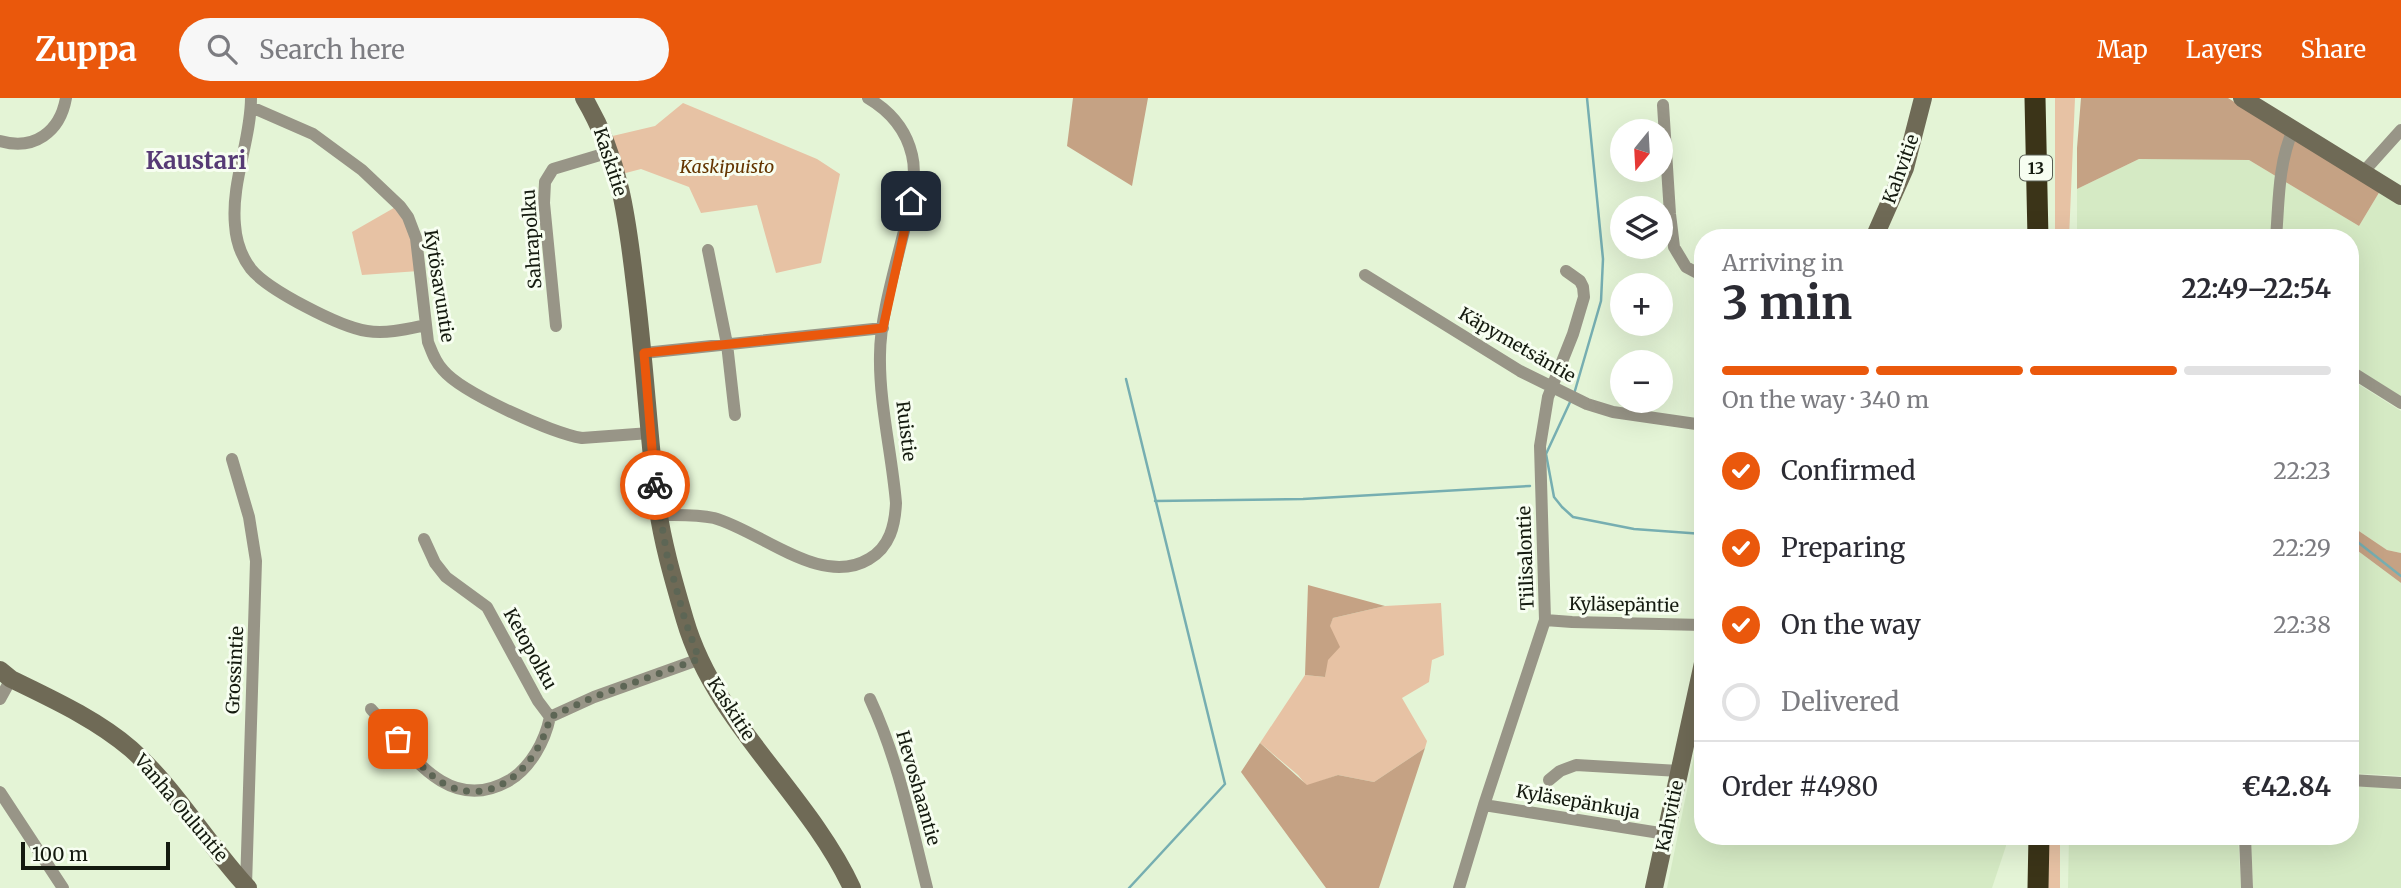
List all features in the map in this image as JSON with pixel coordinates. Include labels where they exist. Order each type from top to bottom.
[{"type":"highway","name":"13","points":[[2035,98],[2038,229]]},
{"type":"highway","name":"13","points":[[2048,98],[2050,229]]},
{"type":"highway","points":[[2038,886],[2039,845]]},
{"type":"street","points":[[0,141],[18,144],[44,137],[55,128],[65,98]]},
{"type":"street","name":"Kaskitie","points":[[584,98],[610,152],[620,183],[644,353],[660,515],[667,555],[685,620],[699,659],[733,716],[813,821],[852,888]]},
{"type":"street","name":"Ruistie","points":[[660,515],[699,515],[714,518],[732,524],[807,561],[828,567],[851,566],[873,557],[884,547],[891,534],[896,503],[880,354],[883,328],[911,201],[913,156],[896,120],[868,98]]},
{"type":"street","name":"Kahvitie","points":[[1878,229],[1905,168],[1923,98]]},
{"type":"street","points":[[2242,98],[2401,196]]},
{"type":"street","points":[[251,103],[235,198],[234,223],[239,248],[250,268],[262,280],[306,306],[352,327],[373,331],[397,331],[426,325]]},
{"type":"street","name":"Kytösavuntie","points":[[251,103],[313,134],[370,176],[400,206],[412,225],[416,238],[426,325],[433,355],[441,369],[452,380],[558,433],[582,438],[650,433]]},
{"type":"street","points":[[1663,105],[1674,247],[1686,267],[1694,271]]},
{"type":"street","points":[[2277,229],[2281,169],[2285,147],[2293,130]]},
{"type":"street","points":[[2361,171],[2366,169],[2401,130]]},
{"type":"street","name":"Sahrapolku","points":[[556,326],[544,203],[545,182],[554,169],[610,152]]},
{"type":"street","points":[[708,250],[727,344],[735,415]]},
{"type":"street","name":"Tiilisalontie","points":[[1460,888],[1484,804],[1545,620],[1539,462],[1542,428],[1551,387],[1577,323],[1584,298],[1580,281],[1566,271]]},
{"type":"street","name":"Käpymetsäntie","points":[[1365,275],[1520,371],[1568,396],[1613,412],[1694,424]]},
{"type":"street","points":[[644,353],[883,328]]},
{"type":"street","points":[[2359,377],[2401,403]]},
{"type":"street","name":"Grossintie","points":[[232,459],[249,517],[256,561],[247,887]]},
{"type":"street","name":"Ketopolku","points":[[424,539],[435,563],[446,577],[487,607],[538,701],[550,717]]},
{"type":"street","name":"Kyläsepäntie","points":[[1545,620],[1694,625]]},
{"type":"street","points":[[371,709],[434,778],[466,792],[483,792],[517,776],[540,744],[550,717],[594,697],[699,659]]},
{"type":"street","points":[[0,699],[5,674]]},
{"type":"street","name":"Vanha Ouluntie","points":[[5,674],[89,720],[130,749],[162,781],[247,887]]},
{"type":"street","name":"Hevoshaantie","points":[[870,699],[887,736],[895,762],[927,888]]},
{"type":"street","name":"Kahvitie","points":[[1654,888],[1694,704]]},
{"type":"street","points":[[1549,780],[1567,767],[1585,764],[1679,771]]},
{"type":"street","points":[[2359,781],[2401,783]]},
{"type":"street","points":[[0,792],[63,888]]},
{"type":"street","name":"Kyläsepänkuja","points":[[1484,804],[1666,834]]},
{"type":"street","points":[[2245,845],[2247,888]]},
{"type":"shaded area","points":[[1073,98],[1148,98],[1132,186],[1067,146]]},
{"type":"shaded area","points":[[2081,98],[2228,98],[2380,191],[2359,226],[2249,160],[2139,159],[2077,189]]},
{"type":"shaded area","points":[[2139,159],[2249,160],[2359,226],[2380,191],[2401,203],[2401,397],[2359,371],[2359,229],[2077,229],[2077,189]]},
{"type":"shaded area","points":[[2359,385],[2401,411],[2401,553],[2387,550],[2359,531]]},
{"type":"shaded area","points":[[2359,531],[2387,550],[2401,553],[2401,583],[2359,552]]},
{"type":"shaded area","points":[[2359,552],[2401,583],[2401,776],[2359,774]]},
{"type":"shaded area","points":[[1308,585],[1385,606],[1333,618],[1330,626],[1340,647],[1328,660],[1325,677],[1305,675]]},
{"type":"shaded area","points":[[1260,743],[1307,785],[1338,775],[1374,782],[1425,748],[1379,888],[1326,888],[1241,772]]},
{"type":"shaded area","points":[[1694,756],[1694,845],[2006,845],[1992,888],[1667,888]]},
{"type":"shaded area","points":[[2359,786],[2401,790],[2401,888],[2253,888],[2251,845],[2359,845]]},
{"type":"shaded area","points":[[2069,845],[2238,845],[2241,888],[2068,888]]},
{"type":"green space","points":[[2055,98],[2075,98],[2069,229],[2055,229]]},
{"type":"green space","name":"Kaskipuisto","points":[[683,103],[817,159],[840,174],[821,263],[776,273],[757,205],[701,213],[689,187],[641,169],[618,175],[604,138],[655,126]]},
{"type":"green space","points":[[399,205],[412,225],[419,271],[362,275],[352,232]]},
{"type":"green space","points":[[1441,603],[1444,655],[1432,660],[1429,682],[1402,698],[1427,741],[1425,748],[1374,782],[1338,775],[1307,786],[1260,743],[1305,675],[1325,677],[1333,618],[1385,606]]},
{"type":"green space","points":[[2049,845],[2060,845],[2060,888],[2048,888]]},
{"type":"waterway","points":[[1574,394],[1601,301],[1603,259],[1587,98]]},
{"type":"waterway","points":[[1126,379],[1225,784],[1129,888]]},
{"type":"waterway","points":[[1571,400],[1546,454],[1554,497],[1562,507],[1573,517],[1634,529],[1694,533]]},
{"type":"waterway","points":[[1155,501],[1303,499],[1530,486]]},
{"type":"waterway","points":[[2359,543],[2401,576]]},
{"type":"way so far","points":[[398,739],[434,778],[466,792],[483,792],[517,776],[540,744],[550,717],[594,697],[699,659],[693,647],[667,555],[655,485]]},
{"type":"district","name":"Kaustari","points":[[196,161]]},
{"type":"route","points":[[655,485],[644,353],[883,328],[911,201]]}]
